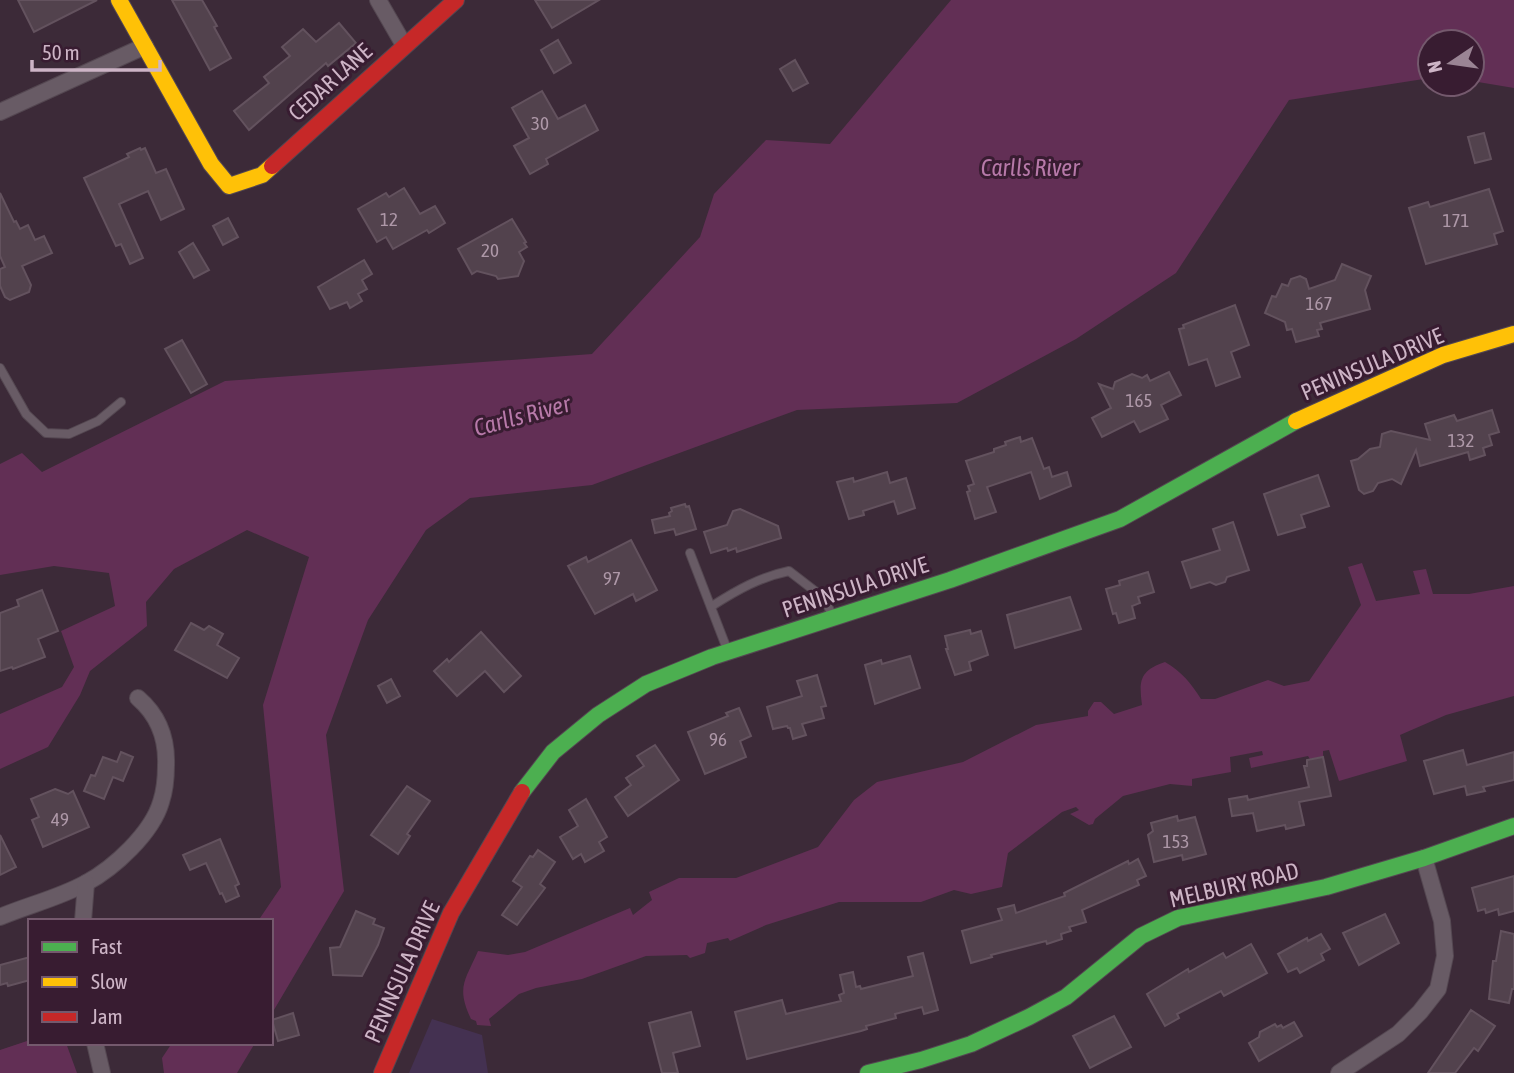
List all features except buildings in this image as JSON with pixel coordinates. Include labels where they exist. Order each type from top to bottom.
[{"type":"street","points":[[0,112],[145,46],[119,0]]},
{"type":"street","points":[[378,0],[404,45]]},
{"type":"street","name":"CEDAR LANE","points":[[145,46],[211,164],[229,186],[262,175],[456,0]]},
{"type":"street","name":"PENINSULA DRIVE","points":[[382,1073],[451,913],[514,802],[553,752],[598,715],[646,684],[727,652],[950,580],[1120,519],[1297,421],[1443,355],[1514,334]]},
{"type":"street","points":[[0,917],[86,883],[123,856],[147,830],[161,804],[166,779],[166,757],[161,726],[150,708],[138,698]]},
{"type":"street","name":"MELBURY ROAD","points":[[868,1073],[971,1044],[1029,1017],[1066,997],[1141,936],[1178,918],[1326,887],[1424,858],[1514,826]]},
{"type":"street","points":[[1339,1073],[1398,1034],[1420,1013],[1438,989],[1445,956],[1442,921],[1424,858]]},
{"type":"street","points":[[83,919],[86,883]]},
{"type":"street","points":[[95,1045],[102,1073]]},
{"type":"lane","points":[[0,368],[26,414],[46,433],[69,434],[98,421],[121,402]]},
{"type":"lane","points":[[690,553],[727,652]]},
{"type":"lane","points":[[712,607],[748,584],[789,571],[824,598],[833,618]]},
{"type":"shaded area","points":[[432,1019],[482,1035],[488,1073],[409,1073]]},
{"type":"water","name":"Carlls River","points":[[951,0],[1514,0],[1514,88],[1486,83],[1486,28],[1416,28],[1416,80],[1289,100],[1176,273],[1076,339],[957,403],[797,410],[592,485],[470,498],[426,530],[368,620],[326,735],[344,891],[273,1012],[273,919],[259,919],[281,887],[263,705],[309,557],[247,530],[174,569],[146,602],[147,626],[90,671],[80,695],[48,747],[0,769],[0,714],[62,687],[74,667],[61,631],[115,606],[109,573],[54,566],[0,575],[0,464],[22,453],[42,472],[225,381],[592,354],[700,237],[714,194],[766,140],[830,144]]},
{"type":"water","points":[[1362,563],[1376,601],[1420,594],[1413,571],[1426,569],[1433,594],[1469,594],[1514,586],[1514,696],[1446,715],[1400,735],[1407,761],[1339,781],[1329,750],[1323,751],[1323,757],[1310,759],[1308,756],[1251,768],[1249,758],[1263,755],[1262,751],[1230,757],[1231,772],[1192,779],[1192,786],[1170,784],[1123,796],[1095,819],[1093,824],[1089,825],[1070,814],[1079,810],[1076,807],[1062,812],[1008,853],[1002,887],[971,894],[954,890],[921,902],[839,902],[766,925],[730,941],[728,938],[707,943],[705,953],[690,958],[687,955],[646,956],[582,979],[519,994],[489,1019],[491,1026],[477,1025],[476,1021],[471,1019],[463,991],[466,977],[478,951],[508,955],[525,952],[630,908],[633,915],[652,900],[649,892],[679,878],[736,878],[818,847],[854,800],[877,782],[963,762],[1036,725],[1088,716],[1094,702],[1101,702],[1114,714],[1142,705],[1141,683],[1146,673],[1156,665],[1165,662],[1176,670],[1190,683],[1201,699],[1215,699],[1268,680],[1284,686],[1309,681],[1361,605],[1348,567]]},
{"type":"water","points":[[28,1041],[28,1045],[67,1045],[77,1073],[0,1073],[0,1050]]},
{"type":"water","points":[[171,1045],[254,1045],[237,1073],[164,1073],[162,1058]]},
{"type":"traffic: fast","points":[[522,792],[553,752],[598,715],[646,684],[712,657],[950,580],[1120,519],[1296,421]]},
{"type":"traffic: fast","points":[[868,1073],[971,1044],[1029,1017],[1066,997],[1141,936],[1178,918],[1326,887],[1424,858],[1514,826]]},
{"type":"traffic: slow","points":[[119,0],[211,164],[229,186],[262,175],[272,166]]},
{"type":"traffic: slow","points":[[1296,421],[1443,355],[1514,334]]},
{"type":"traffic: jam","points":[[272,166],[456,0]]},
{"type":"traffic: jam","points":[[382,1073],[451,913],[522,792]]}]
